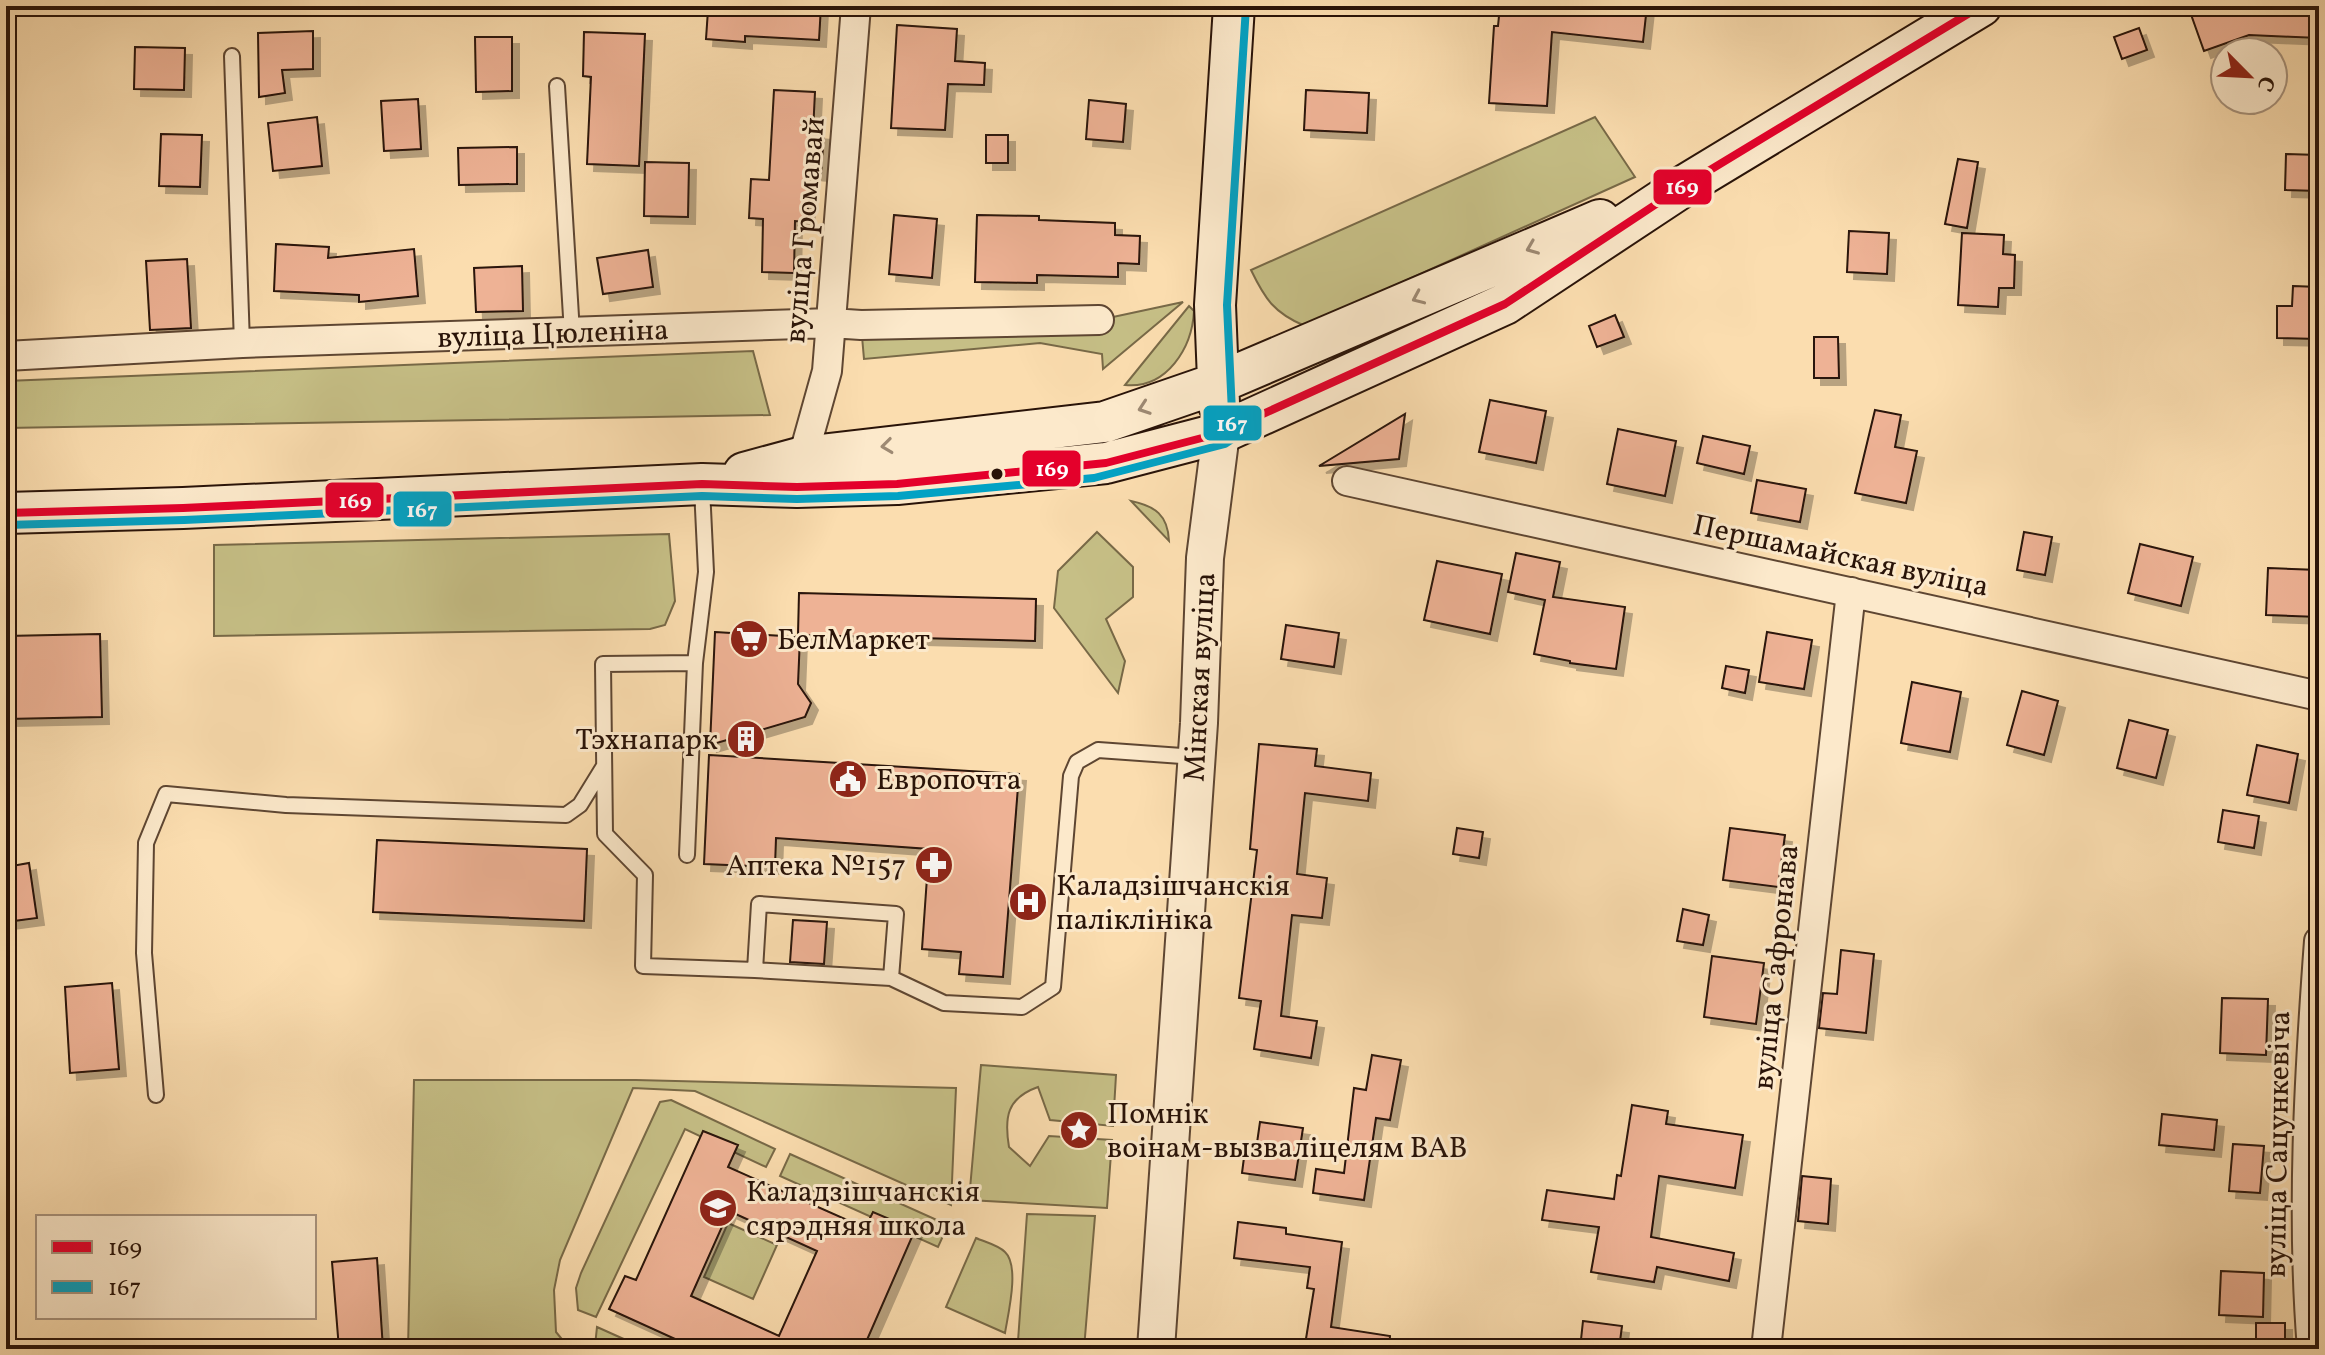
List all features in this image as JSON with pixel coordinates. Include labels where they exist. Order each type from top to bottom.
[{"type":"main road","name":"Мінская вуліца","points":[[1221,433],[1216,286],[1234,6]]},
{"type":"main road","points":[[6,513],[199,508],[702,484],[797,487],[897,484],[1106,463],[1221,433],[1505,304],[1682,187],[1981,6]]},
{"type":"main road","points":[[702,484],[803,457],[1105,422],[1218,383],[1682,187]]},
{"type":"street","name":"вуліца Громавай","points":[[803,457],[827,371],[856,6]]},
{"type":"street","name":"вуліца Цюленіна","points":[[6,356],[242,343],[831,323],[1099,320]]},
{"type":"street","name":"Мінская вуліца","points":[[1156,1349],[1196,757],[1205,558],[1221,433]]},
{"type":"street","name":"Першамайская вуліца","points":[[1347,481],[2319,696]]},
{"type":"street","name":"вуліца Сафронава","points":[[1766,1349],[1851,592]]},
{"type":"street","name":"вуліца Сацункевіча","points":[[2312,1349],[2307,1288],[2309,1165],[2313,1021],[2319,941]]},
{"type":"lane","points":[[232,56],[242,343]]},
{"type":"lane","points":[[557,86],[572,333]]},
{"type":"lane","points":[[687,855],[695,663],[706,572],[702,484]]},
{"type":"lane","points":[[695,663],[603,664],[605,834],[645,875],[643,966],[891,978],[944,1003],[1022,1007],[1053,987],[1071,776],[1077,762],[1098,750],[1196,757]]},
{"type":"lane","points":[[156,1095],[144,953],[146,843],[166,794],[286,805],[566,815],[580,805],[604,766]]},
{"type":"lane","points":[[755,970],[759,904],[896,914],[891,978]]},
{"type":"shaded area","points":[[1595,117],[1635,177],[1305,326],[1285,316],[1272,304],[1251,270]]},
{"type":"shaded area","points":[[1183,302],[1103,369],[1102,354],[1040,343],[864,359],[861,325],[1099,320]]},
{"type":"shaded area","points":[[1189,306],[1194,311],[1192,325],[1182,352],[1174,363],[1153,380],[1125,385]]},
{"type":"shaded area","points":[[753,351],[770,415],[6,428],[6,381]]},
{"type":"shaded area","points":[[1131,501],[1159,513],[1166,524],[1169,541]]},
{"type":"shaded area","points":[[1097,532],[1133,567],[1133,597],[1106,619],[1125,661],[1118,693],[1054,608],[1058,571]]},
{"type":"shaded area","points":[[669,534],[675,601],[665,625],[650,629],[214,636],[214,545]]},
{"type":"shaded area","points":[[981,1065],[1116,1075],[1113,1126],[1050,1120],[1038,1087],[1014,1103],[1007,1127],[1009,1147],[1030,1166],[1049,1136],[1112,1140],[1107,1208],[969,1200]]},
{"type":"shaded area","points":[[414,1080],[636,1080],[956,1088],[951,1205],[695,1091],[633,1088],[560,1260],[554,1290],[556,1332],[570,1349],[408,1349]]},
{"type":"shaded area","points":[[671,1100],[775,1149],[766,1167],[685,1129],[596,1317],[578,1310],[576,1288],[581,1273],[660,1102]]},
{"type":"shaded area","points":[[790,1154],[948,1225],[938,1247],[780,1176]]},
{"type":"shaded area","points":[[1027,1214],[1095,1216],[1084,1349],[1018,1341]]},
{"type":"shaded area","points":[[728,1223],[777,1245],[753,1299],[704,1277]]},
{"type":"shaded area","points":[[976,1238],[1005,1252],[1012,1268],[1012,1291],[1005,1333],[946,1307]]},
{"type":"shaded area","points":[[597,1327],[646,1349],[598,1349],[595,1346]]},
{"type":"building","points":[[756,6],[821,6],[819,40],[745,36],[745,42],[706,39],[708,10],[755,12]]},
{"type":"building","points":[[1500,6],[1647,6],[1643,42],[1552,32],[1547,106],[1489,103],[1494,26],[1498,26]]},
{"type":"building","points":[[2188,6],[2319,6],[2319,38],[2209,36],[2209,49],[2204,51]]},
{"type":"building","points":[[897,25],[957,29],[955,61],[985,63],[984,85],[948,84],[945,130],[891,128]]},
{"type":"building","points":[[2139,28],[2147,50],[2122,59],[2114,37]]},
{"type":"building","points":[[313,31],[313,69],[282,70],[285,93],[259,97],[258,33]]},
{"type":"building","points":[[584,32],[645,34],[639,166],[587,164],[591,77],[583,76]]},
{"type":"building","points":[[475,37],[512,37],[512,91],[476,92]]},
{"type":"building","points":[[135,47],[185,48],[184,90],[134,89]]},
{"type":"building","points":[[774,90],[815,92],[813,132],[824,133],[821,174],[810,173],[807,222],[795,221],[794,273],[762,272],[763,219],[749,218],[751,179],[769,180]]},
{"type":"building","points":[[1306,90],[1369,93],[1367,133],[1304,130]]},
{"type":"building","points":[[418,99],[421,149],[384,151],[381,101]]},
{"type":"building","points":[[1089,100],[1126,104],[1123,142],[1086,139]]},
{"type":"building","points":[[317,117],[322,166],[273,171],[268,123]]},
{"type":"building","points":[[161,134],[202,135],[200,187],[159,186]]},
{"type":"building","points":[[986,135],[1008,135],[1008,163],[986,163]]},
{"type":"building","points":[[517,147],[517,184],[459,185],[458,148]]},
{"type":"building","points":[[2286,154],[2319,155],[2319,191],[2285,190]]},
{"type":"building","points":[[1958,159],[1978,162],[1967,228],[1945,224]]},
{"type":"building","points":[[645,162],[689,163],[688,217],[644,216]]},
{"type":"building","points":[[894,215],[937,219],[932,278],[889,274]]},
{"type":"building","points":[[977,215],[1039,216],[1039,220],[1115,223],[1115,235],[1140,236],[1139,264],[1118,263],[1118,277],[1037,275],[1037,283],[975,282]]},
{"type":"building","points":[[1849,231],[1889,233],[1887,274],[1847,272]]},
{"type":"building","points":[[1962,233],[2004,235],[2003,254],[2015,255],[2014,288],[1999,288],[1998,307],[1958,305]]},
{"type":"building","points":[[276,244],[329,247],[328,258],[414,249],[418,296],[359,302],[359,295],[274,291]]},
{"type":"building","points":[[648,250],[653,287],[603,294],[597,258]]},
{"type":"building","points":[[187,259],[191,328],[150,330],[146,261]]},
{"type":"building","points":[[522,266],[523,311],[476,312],[474,268]]},
{"type":"building","points":[[2293,286],[2319,287],[2319,339],[2277,338],[2277,306],[2292,306]]},
{"type":"building","points":[[1615,315],[1624,337],[1597,347],[1589,326]]},
{"type":"building","points":[[1814,337],[1838,337],[1839,378],[1814,378]]},
{"type":"building","points":[[1490,400],[1546,411],[1536,463],[1479,452]]},
{"type":"building","points":[[1875,410],[1901,415],[1895,447],[1917,451],[1906,503],[1855,493]]},
{"type":"building","points":[[1405,414],[1399,459],[1319,466]]},
{"type":"building","points":[[1618,429],[1676,441],[1665,496],[1607,484]]},
{"type":"building","points":[[1703,436],[1750,446],[1744,474],[1697,463]]},
{"type":"building","points":[[1757,480],[1806,489],[1800,522],[1751,513]]},
{"type":"building","points":[[2024,532],[2052,537],[2045,575],[2017,570]]},
{"type":"building","points":[[2140,544],[2193,557],[2181,606],[2128,593]]},
{"type":"building","points":[[1516,553],[1560,562],[1553,597],[1625,607],[1616,669],[1534,654],[1545,600],[1508,592]]},
{"type":"building","points":[[1437,561],[1502,574],[1490,634],[1424,620]]},
{"type":"building","points":[[2268,568],[2319,570],[2319,617],[2266,615]]},
{"type":"building","points":[[799,593],[1036,599],[1035,641],[798,635]]},
{"type":"building","points":[[1286,625],[1339,633],[1334,667],[1281,659]]},
{"type":"building","points":[[715,632],[800,637],[798,684],[811,703],[805,717],[710,745]]},
{"type":"building","points":[[1767,632],[1812,640],[1804,689],[1759,682]]},
{"type":"building","points":[[100,634],[102,717],[6,719],[6,636]]},
{"type":"building","points":[[1726,666],[1749,670],[1745,693],[1722,688]]},
{"type":"building","points":[[1912,682],[1961,692],[1950,752],[1901,743]]},
{"type":"building","points":[[2022,691],[2058,701],[2044,755],[2007,745]]},
{"type":"building","points":[[2129,720],[2168,730],[2156,778],[2117,768]]},
{"type":"building","points":[[1259,744],[1317,749],[1315,766],[1371,773],[1368,801],[1305,793],[1297,874],[1327,878],[1322,918],[1292,915],[1281,1016],[1317,1021],[1311,1058],[1254,1049],[1261,1001],[1239,998],[1257,850],[1250,849]]},
{"type":"building","points":[[2257,745],[2298,754],[2289,803],[2247,795]]},
{"type":"building","points":[[709,755],[1019,774],[1003,977],[959,974],[961,952],[922,949],[929,849],[776,838],[775,867],[704,864]]},
{"type":"building","points":[[2223,810],[2259,816],[2254,848],[2218,842]]},
{"type":"building","points":[[1457,828],[1483,832],[1479,858],[1453,854]]},
{"type":"building","points":[[1730,828],[1785,835],[1778,887],[1723,880]]},
{"type":"building","points":[[377,840],[587,849],[584,921],[373,912]]},
{"type":"building","points":[[29,863],[37,918],[6,922],[6,867]]},
{"type":"building","points":[[1683,909],[1709,915],[1703,945],[1677,941]]},
{"type":"building","points":[[793,920],[827,922],[824,964],[790,962]]},
{"type":"building","points":[[1841,950],[1874,954],[1866,1033],[1819,1028],[1823,993],[1837,994]]},
{"type":"building","points":[[1712,956],[1764,963],[1756,1024],[1704,1017]]},
{"type":"building","points":[[112,983],[119,1069],[70,1073],[65,987]]},
{"type":"building","points":[[2222,998],[2268,999],[2266,1055],[2220,1053]]},
{"type":"building","points":[[1372,1055],[1401,1060],[1390,1120],[1376,1118],[1364,1200],[1313,1193],[1316,1169],[1344,1173],[1354,1088],[1366,1090]]},
{"type":"building","points":[[1632,1105],[1668,1111],[1666,1124],[1743,1135],[1735,1188],[1659,1176],[1651,1237],[1734,1253],[1729,1281],[1657,1267],[1654,1282],[1591,1272],[1599,1227],[1542,1220],[1547,1190],[1614,1199],[1617,1175],[1621,1176]]},
{"type":"building","points":[[2162,1114],[2217,1120],[2214,1150],[2159,1145]]},
{"type":"building","points":[[1260,1122],[1303,1128],[1295,1180],[1242,1173],[1246,1142],[1257,1143]]},
{"type":"building","points":[[703,1131],[738,1145],[728,1167],[865,1228],[873,1212],[915,1230],[863,1349],[697,1349],[609,1309],[625,1276],[636,1280]],"holes":[[[729,1211],[817,1251],[779,1336],[691,1296]]]},
{"type":"building","points":[[2233,1144],[2264,1146],[2260,1193],[2229,1191]]},
{"type":"building","points":[[1802,1176],[1831,1179],[1828,1224],[1798,1221]]},
{"type":"building","points":[[1238,1222],[1286,1228],[1286,1234],[1342,1242],[1331,1327],[1390,1336],[1389,1349],[1329,1349],[1305,1345],[1314,1289],[1307,1288],[1310,1267],[1234,1258]]},
{"type":"building","points":[[377,1258],[383,1349],[339,1349],[332,1262]]},
{"type":"building","points":[[2221,1271],[2264,1273],[2263,1317],[2219,1315]]},
{"type":"building","points":[[1583,1321],[1622,1326],[1619,1349],[1580,1349]]},
{"type":"building","points":[[2256,1323],[2285,1323],[2285,1348],[2256,1348]]},
{"type":"transit line","name":"169","points":[[6,513],[702,484],[797,487],[897,484],[1106,463],[1221,433],[1505,304],[1682,187],[1981,6]]},
{"type":"transit line","name":"167","points":[[6,525],[184,520],[702,496],[797,499],[898,496],[1094,478],[1225,444],[1233,434],[1227,305],[1246,7]]},
{"type":"place","name":"БелМаркет","points":[[749,639]]},
{"type":"place","name":"Тэхнапарк","points":[[746,739]]},
{"type":"place","name":"Европочта","points":[[848,779]]},
{"type":"place","name":"Аптека №157","points":[[934,865]]},
{"type":"place","name":"Каладзішчанскія паліклініка","points":[[1028,902]]},
{"type":"place","name":"Помнік воінам-вызваліцелям ВАВ","points":[[1079,1130]]},
{"type":"place","name":"Каладзішчанскія сярэдняя школа","points":[[718,1208]]}]
